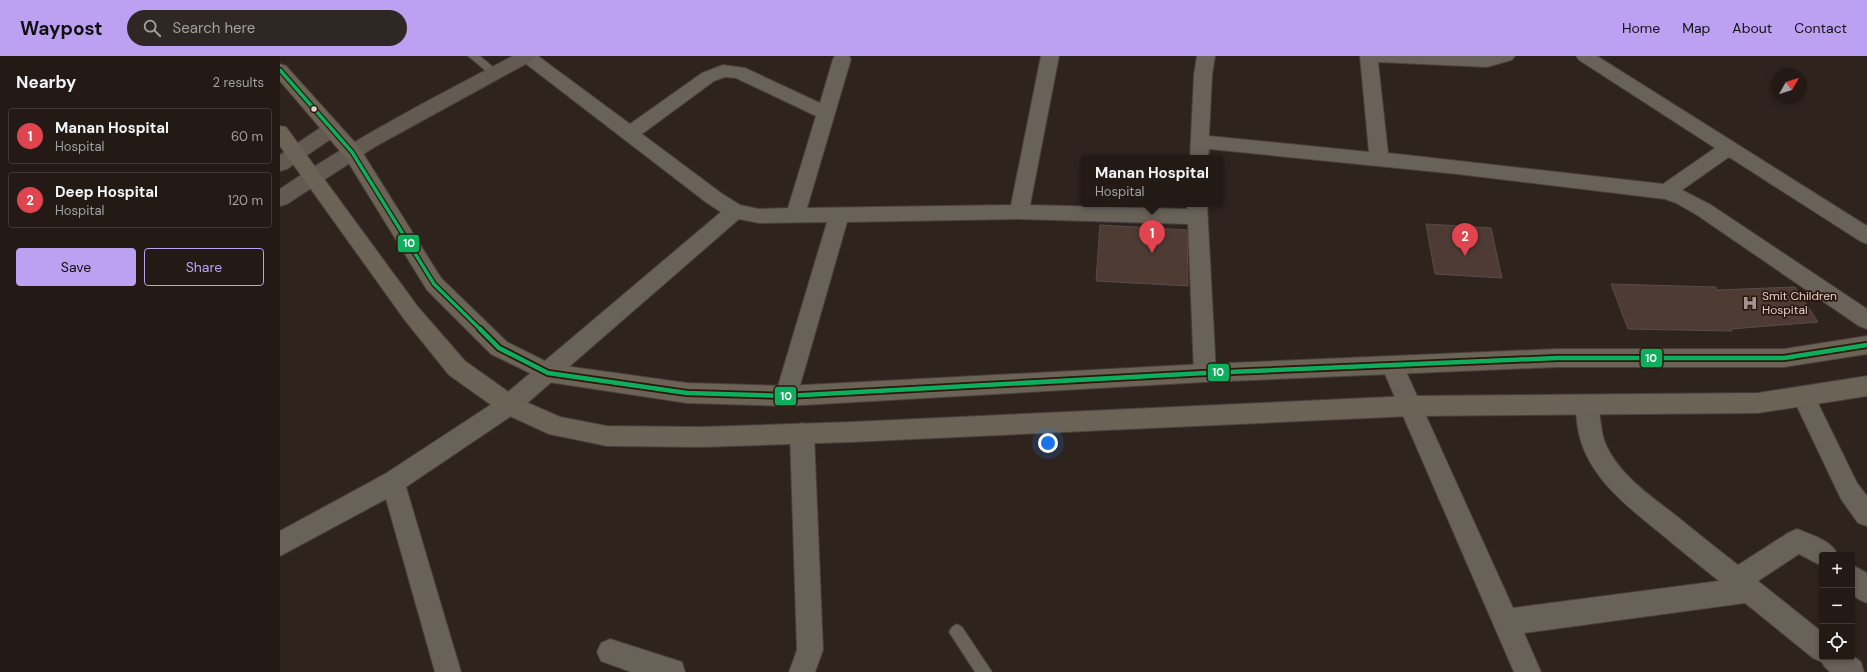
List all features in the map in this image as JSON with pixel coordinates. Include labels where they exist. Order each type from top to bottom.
[{"type":"main road","points":[[280,70],[352,152],[434,284],[499,348],[548,373],[687,393],[786,396],[1205,373],[1557,358],[1784,358],[1867,345]]},
{"type":"main road","points":[[280,132],[288,159],[312,176],[411,313],[457,368],[509,405],[557,427],[606,436],[701,437],[1411,406],[1758,403],[1867,386]]},
{"type":"street","points":[[280,199],[312,176],[352,152],[527,56],[714,198],[735,211],[759,216],[1197,211],[1205,373]]},
{"type":"street","points":[[1019,212],[1050,56]]},
{"type":"street","points":[[1206,56],[1200,150],[1379,160],[1457,167],[1666,192],[1683,198],[1704,210],[1867,320]]},
{"type":"street","points":[[1369,56],[1379,160]]},
{"type":"street","points":[[1373,56],[1487,60],[1506,56]]},
{"type":"street","points":[[1585,56],[1867,236]]},
{"type":"street","points":[[795,216],[842,59]]},
{"type":"street","points":[[629,134],[708,77],[723,71],[739,72],[826,113]]},
{"type":"street","points":[[288,159],[332,129]]},
{"type":"street","points":[[1666,192],[1729,148]]},
{"type":"street","points":[[280,544],[393,482],[509,405],[735,211]]},
{"type":"street","points":[[786,396],[840,215]]},
{"type":"street","points":[[1392,365],[1528,672]]},
{"type":"street","points":[[1803,396],[1849,491],[1867,515]]},
{"type":"street","points":[[1587,405],[1591,435],[1596,451],[1618,482],[1634,497],[1819,646]]},
{"type":"street","points":[[802,433],[810,650],[802,672]]},
{"type":"street","points":[[393,482],[448,672]]},
{"type":"street","points":[[1506,622],[1743,585],[1797,541],[1808,545],[1819,552]]},
{"type":"street","points":[[1855,580],[1867,590]]},
{"type":"street","points":[[610,652],[672,672]]},
{"type":"street","points":[[1836,660],[1851,672]]},
{"type":"lane","points":[[473,56],[495,73]]},
{"type":"lane","points":[[957,632],[984,672]]},
{"type":"building","points":[[1426,224],[1491,228],[1502,278],[1435,274]]},
{"type":"building","points":[[1100,225],[1187,230],[1188,286],[1096,281]]},
{"type":"building","points":[[1611,284],[1716,287],[1717,290],[1795,287],[1818,322],[1731,329],[1732,331],[1628,329]]},
{"type":"transit line","name":"10","points":[[280,70],[352,152],[434,284],[499,348],[548,373],[687,393],[786,396],[1205,373],[1557,358],[1784,358],[1867,345]]},
{"type":"place","name":"Manan Hospital","points":[[1152,253]]},
{"type":"place","name":"Deep Hospital","points":[[1465,256]]},
{"type":"place","name":"Smit Children Hospital","points":[[1750,303]]}]
